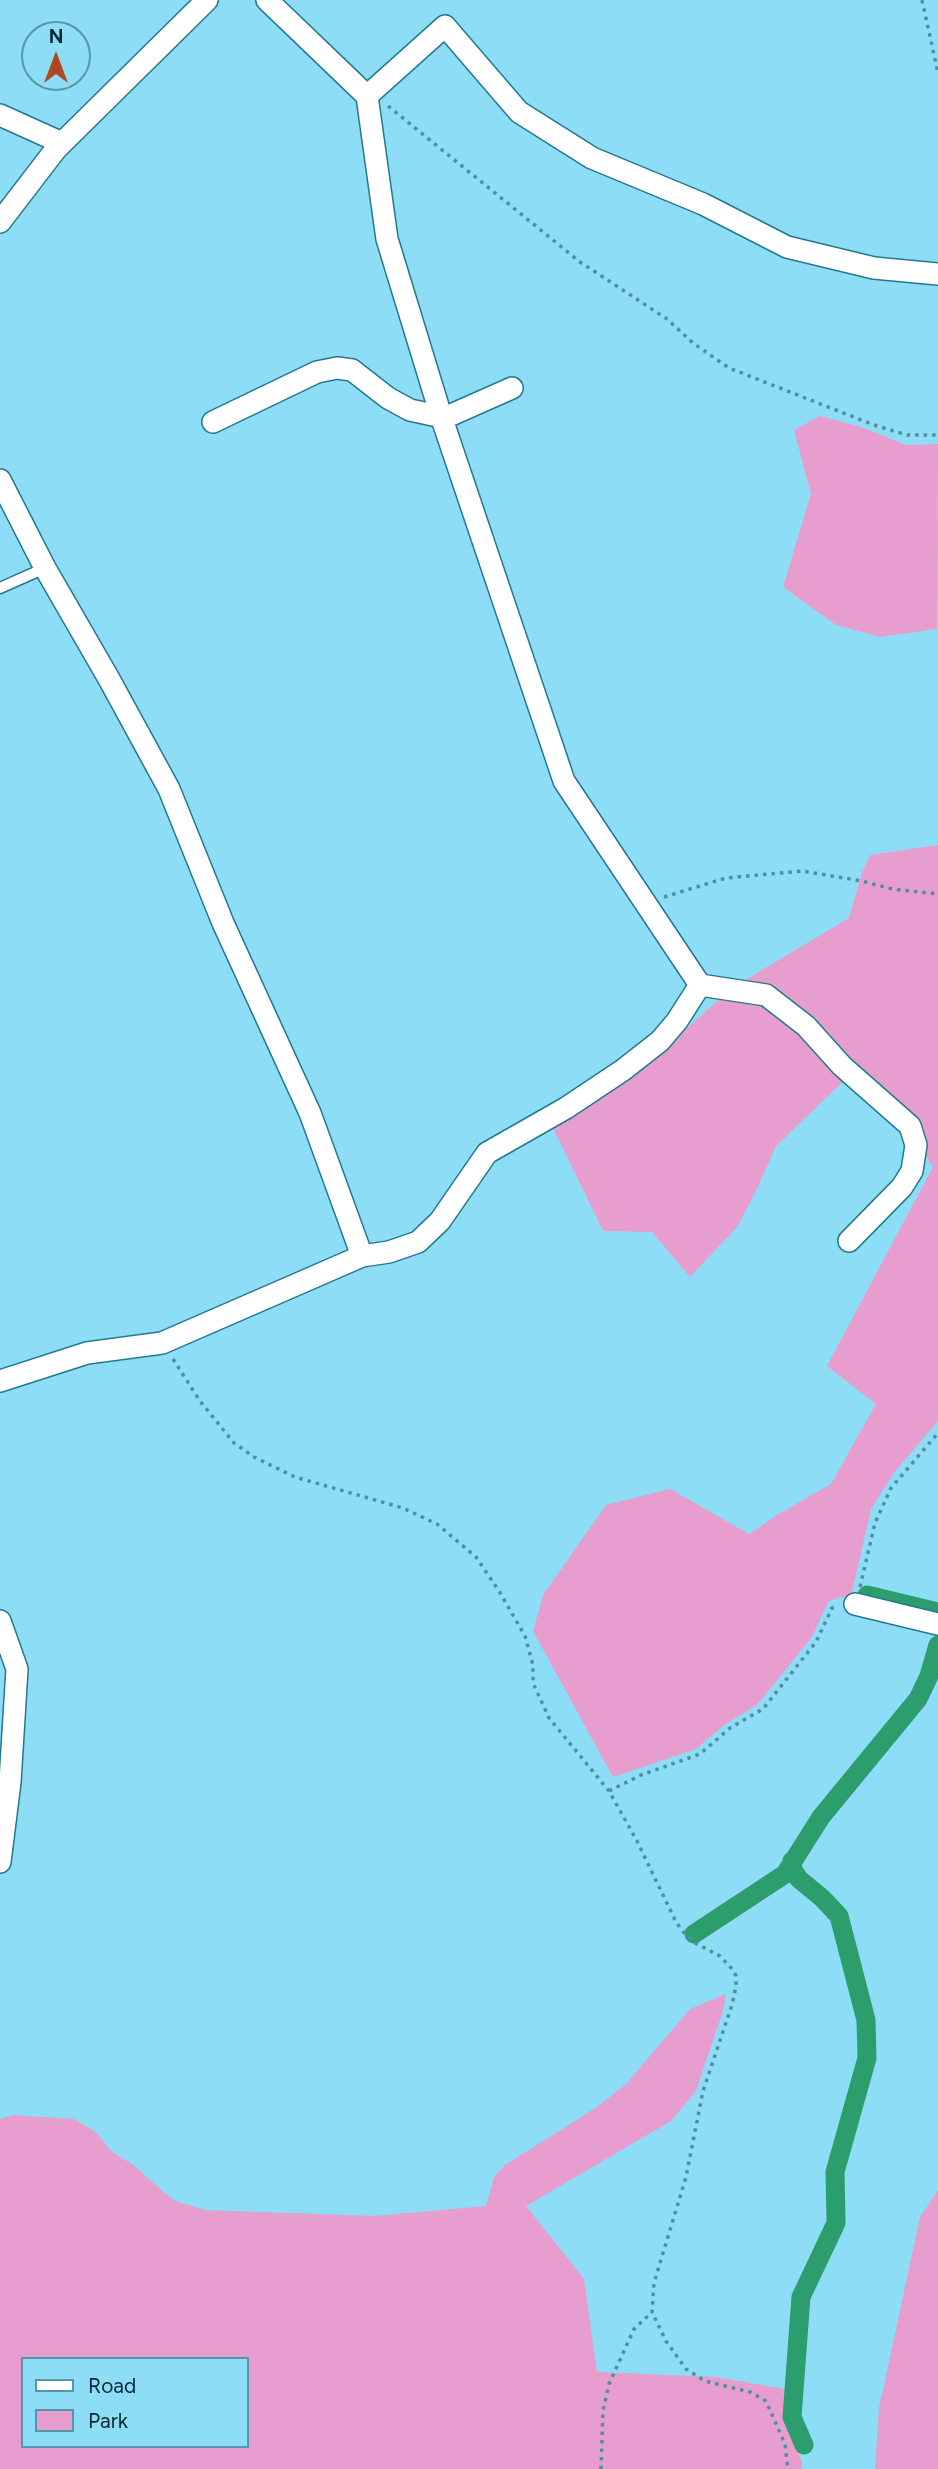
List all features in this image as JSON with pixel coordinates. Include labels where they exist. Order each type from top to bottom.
[{"type":"street","points":[[0,222],[62,142],[207,0]]},
{"type":"street","points":[[267,0],[368,96],[387,239],[442,418],[564,781],[700,985],[766,995],[806,1026],[842,1066],[910,1126],[916,1145],[912,1171],[902,1186],[849,1241]]},
{"type":"street","points":[[368,96],[445,26],[519,112],[592,158],[703,204],[787,247],[874,268],[938,274]]},
{"type":"street","points":[[0,115],[62,142]]},
{"type":"street","points":[[213,422],[317,372],[337,368],[352,370],[388,398],[410,410],[442,418],[512,388]]},
{"type":"street","points":[[0,480],[45,568],[169,789],[223,923],[310,1113],[362,1256]]},
{"type":"street","points":[[0,1381],[87,1353],[162,1343],[362,1256],[404,1248],[418,1242],[430,1233],[487,1153],[566,1108],[623,1070],[660,1041],[677,1021],[700,985]]},
{"type":"street","points":[[855,1604],[938,1624]]},
{"type":"street","points":[[0,1621],[17,1669],[10,1782],[0,1862]]},
{"type":"lane","points":[[0,588],[45,568]]},
{"type":"path","points":[[922,0],[938,73]]},
{"type":"path","points":[[368,96],[381,100],[533,225],[580,261],[667,319],[693,344],[729,368],[874,425],[907,435],[938,435]]},
{"type":"path","points":[[646,903],[726,878],[802,871],[892,889],[938,894]]},
{"type":"path","points":[[162,1343],[201,1401],[234,1443],[254,1457],[295,1477],[403,1508],[437,1524],[476,1557],[525,1636],[533,1665],[533,1683],[549,1718],[609,1791],[637,1841],[676,1922],[695,1943],[720,1956],[736,1976],[732,2005],[703,2091],[686,2177],[654,2283],[652,2312],[666,2341],[686,2369],[717,2386],[750,2392],[766,2401],[785,2444],[788,2469]]},
{"type":"path","points":[[609,1791],[641,1775],[700,1754],[730,1728],[762,1709],[816,1642],[832,1608],[843,1603],[855,1604],[875,1523],[891,1488],[938,1433]]},
{"type":"path","points":[[601,2469],[603,2411],[609,2384],[634,2329],[652,2312]]},
{"type":"green space","points":[[820,416],[861,427],[906,445],[938,444],[937,629],[880,637],[836,625],[783,587],[811,494],[794,430]]},
{"type":"green space","points":[[938,845],[938,1421],[893,1474],[871,1509],[851,1597],[839,1597],[828,1602],[812,1637],[757,1705],[724,1725],[696,1749],[613,1777],[533,1631],[543,1595],[606,1505],[670,1489],[749,1534],[831,1484],[876,1404],[827,1366],[933,1167],[917,1141],[852,1073],[776,1146],[737,1227],[690,1277],[652,1232],[603,1231],[553,1128],[630,1079],[732,988],[849,918],[870,855]]},
{"type":"green space","points":[[726,1994],[723,2011],[696,2091],[671,2121],[526,2206],[584,2279],[597,2372],[716,2377],[785,2389],[787,2416],[802,2469],[0,2469],[0,2119],[13,2115],[74,2119],[96,2132],[112,2152],[132,2164],[173,2200],[205,2210],[375,2216],[486,2206],[494,2177],[505,2165],[597,2107],[626,2084],[690,2009]]},
{"type":"green space","points":[[938,2190],[938,2469],[875,2469],[879,2408],[920,2217]]},
{"type":"waterway","points":[[867,1595],[938,1612]]},
{"type":"waterway","points":[[694,1934],[785,1874],[821,1817],[918,1699],[929,1676],[938,1645]]},
{"type":"waterway","points":[[792,1861],[793,1870],[799,1879],[839,1916],[866,2020],[867,2058],[835,2172],[836,2223],[801,2297],[792,2417],[804,2445]]}]
